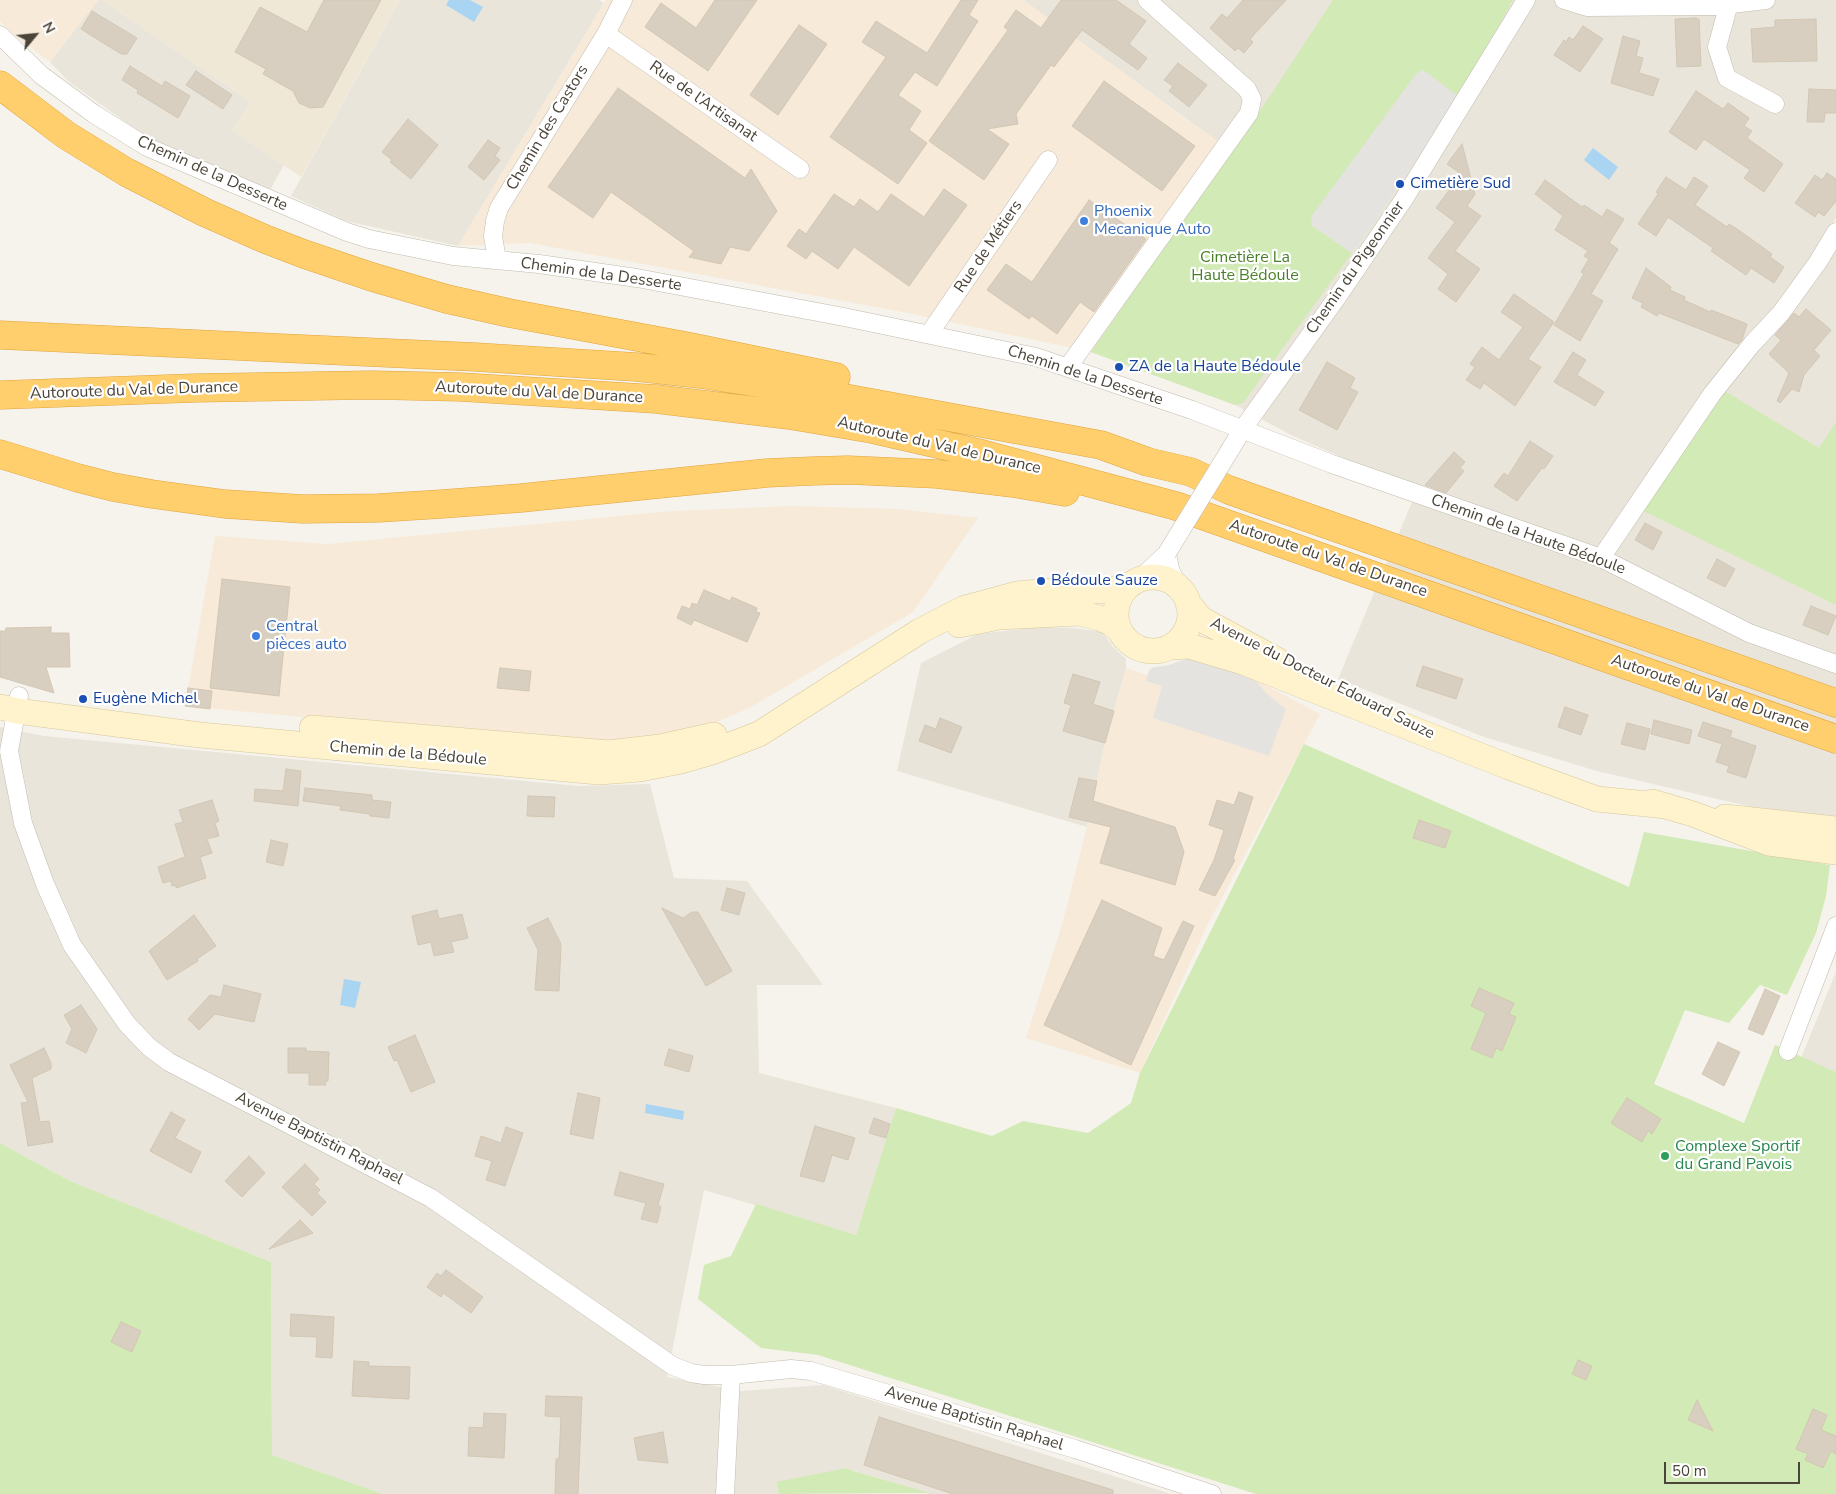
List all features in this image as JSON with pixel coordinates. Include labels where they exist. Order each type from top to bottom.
[{"type":"highway","points":[[0,85],[66,135],[126,172],[204,212],[265,239],[372,277],[509,314],[691,347],[958,401],[1101,445]]},
{"type":"highway","name":"Autoroute du Val de Durance","points":[[0,335],[475,357],[700,374],[785,387],[1101,445],[1148,462],[1191,472],[1229,490],[1254,499],[1836,703]]},
{"type":"highway","name":"Autoroute du Val de Durance","points":[[0,395],[214,388],[460,387],[647,398],[789,415],[912,437],[1053,472],[1168,504],[1836,739]]},
{"type":"highway","points":[[0,454],[78,478],[142,492],[225,504],[303,509],[378,508],[521,498],[767,473],[848,470],[937,474],[979,479],[1089,496],[1169,516],[1568,644]]},
{"type":"street","name":"Chemin des Castors","points":[[497,260],[493,236],[499,208],[606,34],[623,0]]},
{"type":"street","points":[[1068,367],[1249,113],[1252,100],[1247,89],[1147,0]]},
{"type":"street","name":"Chemin du Pigeonnier","points":[[1133,583],[1167,553],[1242,430],[1338,296],[1404,199],[1526,0]]},
{"type":"street","points":[[1564,0],[1587,7],[1714,6],[1730,2],[1766,0]]},
{"type":"street","points":[[1730,2],[1717,47],[1727,78],[1775,104]]},
{"type":"street","name":"Rue de l’Artisanat","points":[[606,34],[800,169]]},
{"type":"street","name":"Chemin de la Desserte","points":[[0,35],[41,75],[94,114],[147,147],[347,232],[369,239],[453,256],[637,278],[929,334],[1027,355],[1068,367],[1242,430]]},
{"type":"street","name":"Rue de Métiers","points":[[929,334],[1048,160]]},
{"type":"street","points":[[1601,558],[1712,394],[1752,344],[1781,314],[1818,262],[1836,232]]},
{"type":"street","name":"Chemin de la Haute Bédoule","points":[[1242,430],[1332,464],[1601,558],[1748,632],[1836,663]]},
{"type":"street","points":[[1167,553],[1170,569],[1182,594],[1190,615],[1188,628],[1181,639],[1172,647],[1158,652],[1143,651],[1133,647],[1125,640],[1115,619],[1116,608],[1119,597],[1133,583],[1150,577],[1160,577],[1169,580],[1182,594]]},
{"type":"street","name":"Chemin de la Bédoule","points":[[9,701],[82,705],[246,723],[610,753],[660,748],[727,732],[804,705],[902,642],[965,608],[1017,594],[1051,591],[1102,591],[1133,583]]},
{"type":"street","name":"Avenue du Docteur Edouard Sauze","points":[[1182,594],[1201,619],[1265,654],[1462,748]]},
{"type":"street","name":"Chemin de la Bédoule","points":[[902,642],[969,622],[1031,614],[1080,613],[1111,623],[1119,630]]},
{"type":"street","name":"Avenue du Docteur Edouard Sauze","points":[[1172,647],[1189,646],[1243,662],[1509,767],[1598,799],[1667,806],[1769,843],[1836,852]]},
{"type":"street","name":"Avenue Baptistin Raphael","points":[[9,701],[10,751],[23,823],[45,884],[72,945],[127,1024],[149,1047],[169,1062],[431,1198],[673,1366],[691,1373],[731,1375],[791,1369],[811,1371],[1075,1449],[1212,1494]]},
{"type":"street","name":"Avenue Baptistin Raphael","points":[[0,753],[17,796]]},
{"type":"street","name":"Avenue du Docteur Edouard Sauze","points":[[1693,814],[1836,828]]},
{"type":"street","points":[[1788,1051],[1836,926]]},
{"type":"street","points":[[725,1494],[731,1375]]},
{"type":"shaded area","points":[[0,0],[98,0],[50,62],[14,35],[0,21]]},
{"type":"shaded area","points":[[98,0],[102,0],[251,102],[232,130],[284,165],[270,190],[170,149],[141,133],[68,81],[50,62]]},
{"type":"shaded area","points":[[102,0],[400,0],[301,177],[232,130],[251,102]]},
{"type":"shaded area","points":[[400,0],[599,0],[604,3],[458,246],[346,221],[291,196]]},
{"type":"shaded area","points":[[606,0],[1023,0],[1231,151],[1091,352],[908,313],[530,243],[458,246]]},
{"type":"shaded area","points":[[1023,0],[1836,0],[1836,218],[1822,240],[1836,251],[1836,820],[1752,807],[1597,771],[1484,737],[1338,679],[1417,490],[1291,435],[1235,405],[1091,352],[1231,151]]},
{"type":"shaded area","points":[[1423,70],[1459,97],[1352,253],[1312,225],[1311,217],[1416,74]]},
{"type":"shaded area","points":[[793,506],[898,509],[978,518],[913,612],[751,707],[706,727],[598,745],[185,706],[215,536],[328,544],[672,511]]},
{"type":"shaded area","points":[[1040,627],[1073,628],[1102,632],[1113,647],[1126,659],[1126,668],[1105,743],[1087,827],[897,771],[921,663],[978,634]]},
{"type":"shaded area","points":[[1192,657],[1254,679],[1267,694],[1286,709],[1269,756],[1153,718],[1162,686],[1146,681],[1149,671],[1151,668],[1169,665]]},
{"type":"shaded area","points":[[1179,661],[1254,679],[1320,714],[1207,926],[1140,1073],[1026,1038],[1063,921],[1087,827],[1105,743],[1126,668],[1147,675],[1151,668]]},
{"type":"shaded area","points":[[0,727],[44,736],[579,786],[650,784],[674,878],[747,881],[823,985],[757,985],[759,1073],[896,1108],[856,1235],[704,1190],[667,1377],[742,1391],[823,1385],[1171,1494],[929,1494],[846,1468],[776,1483],[779,1494],[383,1494],[272,1455],[271,1262],[70,1181],[0,1143]]},
{"type":"shaded area","points":[[1836,972],[1836,1072],[1801,1058]]},
{"type":"green space","name":"Cimetière La Haute Bédoule","points":[[1333,0],[1513,0],[1459,97],[1423,70],[1416,74],[1312,217],[1312,226],[1352,253],[1243,403],[1235,405],[1091,352],[1270,96]]},
{"type":"green space","points":[[1723,390],[1819,448],[1836,422],[1836,605],[1641,510]]},
{"type":"green space","points":[[1304,744],[1629,887],[1644,832],[1830,865],[1826,896],[1816,933],[1787,995],[1760,985],[1729,1023],[1685,1010],[1654,1084],[1744,1123],[1775,1045],[1836,1072],[1836,1494],[1256,1494],[818,1355],[761,1348],[698,1299],[704,1265],[731,1256],[756,1204],[856,1235],[896,1108],[992,1136],[1023,1121],[1088,1133],[1131,1103],[1140,1073]]},
{"type":"green space","points":[[0,1143],[70,1181],[271,1262],[272,1455],[383,1494],[0,1494]]},
{"type":"green space","points":[[846,1468],[929,1493],[779,1494],[776,1482]]},
{"type":"water","points":[[449,0],[470,0],[483,7],[474,22],[446,5]]},
{"type":"water","points":[[1593,148],[1618,167],[1609,180],[1584,160]]},
{"type":"water","points":[[344,979],[361,982],[355,1008],[340,1005]]},
{"type":"water","points":[[646,1104],[684,1111],[683,1120],[645,1113]]},
{"type":"building","points":[[324,0],[381,0],[323,107],[310,108],[299,103],[293,91],[263,74],[266,69],[235,52],[260,7],[307,32]]},
{"type":"building","points":[[715,0],[757,0],[708,71],[645,27],[661,3],[696,28]]},
{"type":"building","points":[[961,0],[978,0],[969,15],[978,21],[937,86],[915,72],[898,95],[921,111],[909,130],[927,143],[898,184],[830,137],[886,57],[862,42],[876,21],[927,53]]},
{"type":"building","points":[[1061,0],[1116,0],[1146,21],[1129,44],[1147,58],[1138,70],[1082,30],[1054,67],[1051,65],[1016,114],[1018,124],[987,129],[1009,144],[984,180],[929,141],[1008,30],[1004,27],[1016,10],[1041,28]]},
{"type":"building","points":[[1243,0],[1286,0],[1250,39],[1253,42],[1244,53],[1238,48],[1235,51],[1210,28],[1222,14],[1227,18]]},
{"type":"building","points":[[92,11],[137,38],[127,54],[121,54],[81,29]]},
{"type":"building","points":[[1675,19],[1699,19],[1701,66],[1677,67]]},
{"type":"building","points":[[1816,19],[1817,61],[1753,62],[1751,29],[1775,27],[1775,20]]},
{"type":"building","points":[[799,25],[827,44],[778,115],[750,95]]},
{"type":"building","points":[[1583,26],[1603,39],[1580,72],[1554,55],[1564,40],[1566,42],[1569,37],[1573,40]]},
{"type":"building","points":[[1623,36],[1640,41],[1636,56],[1643,58],[1639,73],[1659,79],[1653,96],[1611,83]]},
{"type":"building","points":[[1178,63],[1207,85],[1189,107],[1169,91],[1173,86],[1164,80]]},
{"type":"building","points":[[130,66],[162,86],[165,81],[190,96],[178,118],[137,93],[138,90],[122,80]]},
{"type":"building","points":[[196,71],[232,95],[223,109],[186,85]]},
{"type":"building","points":[[1104,81],[1195,146],[1162,191],[1072,126]]},
{"type":"building","points":[[618,88],[745,178],[751,169],[777,211],[749,251],[730,247],[721,264],[689,257],[694,251],[611,192],[593,218],[548,187]]},
{"type":"building","points":[[1809,89],[1836,90],[1836,113],[1825,113],[1824,122],[1807,122]]},
{"type":"building","points":[[1696,91],[1723,109],[1728,103],[1749,118],[1744,126],[1752,131],[1747,138],[1783,164],[1764,192],[1744,178],[1750,170],[1704,139],[1696,150],[1669,132]]},
{"type":"building","points":[[408,119],[438,145],[411,179],[390,162],[392,160],[382,152]]},
{"type":"building","points":[[488,140],[500,148],[495,156],[500,160],[484,180],[468,167]]},
{"type":"building","points":[[1462,144],[1475,194],[1467,206],[1481,216],[1455,251],[1480,269],[1456,302],[1438,289],[1448,274],[1428,258],[1455,222],[1436,208],[1461,174],[1447,164]]},
{"type":"building","points":[[1827,173],[1836,179],[1836,201],[1824,216],[1818,212],[1815,217],[1795,203],[1815,175],[1822,180]]},
{"type":"building","points":[[1666,177],[1686,190],[1694,177],[1708,186],[1695,205],[1727,227],[1729,224],[1737,229],[1772,254],[1770,257],[1784,267],[1774,283],[1751,268],[1746,275],[1711,251],[1713,248],[1668,217],[1656,236],[1638,224],[1658,194],[1656,192]]},
{"type":"building","points":[[1545,180],[1582,207],[1584,205],[1602,217],[1607,209],[1624,219],[1609,243],[1618,249],[1591,294],[1603,301],[1580,341],[1554,325],[1584,274],[1581,272],[1589,259],[1584,256],[1588,251],[1555,230],[1563,216],[1535,194]]},
{"type":"building","points":[[944,189],[967,205],[909,286],[854,247],[838,269],[812,251],[806,259],[787,246],[799,229],[806,234],[834,194],[854,207],[860,199],[878,212],[891,194],[924,217]]},
{"type":"building","points":[[1089,200],[1146,239],[1094,312],[1080,302],[1057,334],[1032,316],[1029,319],[987,290],[1006,264],[1032,282]]},
{"type":"building","points":[[1646,268],[1671,287],[1670,290],[1685,297],[1684,300],[1710,312],[1711,310],[1747,324],[1742,340],[1738,344],[1659,313],[1657,316],[1641,307],[1643,303],[1632,298]]},
{"type":"building","points":[[1514,294],[1554,322],[1528,359],[1541,367],[1515,406],[1484,383],[1480,389],[1466,380],[1475,367],[1470,364],[1482,347],[1499,360],[1523,327],[1501,312]]},
{"type":"building","points":[[1806,309],[1831,330],[1814,350],[1820,356],[1804,375],[1799,392],[1792,389],[1780,403],[1777,401],[1789,373],[1769,354],[1781,340],[1775,335],[1794,313],[1799,317]]},
{"type":"building","points":[[1573,352],[1586,360],[1577,375],[1604,392],[1595,406],[1554,382]]},
{"type":"building","points":[[1327,362],[1355,378],[1350,388],[1358,392],[1337,430],[1299,410]]},
{"type":"building","points":[[1530,441],[1553,456],[1517,501],[1494,486],[1504,473],[1508,476]]},
{"type":"building","points":[[1454,452],[1465,462],[1460,468],[1464,471],[1446,493],[1425,485]]},
{"type":"building","points":[[1645,523],[1662,532],[1653,550],[1635,540]]},
{"type":"building","points":[[1717,559],[1735,569],[1725,587],[1707,578]]},
{"type":"building","points":[[222,579],[290,587],[279,696],[210,688]]},
{"type":"building","points":[[704,590],[730,601],[732,597],[757,608],[756,612],[760,613],[747,642],[694,620],[691,625],[677,618],[682,606],[690,609],[692,603],[697,605]]},
{"type":"building","points":[[1811,606],[1836,616],[1828,635],[1803,625]]},
{"type":"building","points":[[51,627],[51,633],[69,633],[70,667],[46,667],[54,693],[0,677],[0,631],[5,631],[6,628]]},
{"type":"building","points":[[1423,666],[1463,679],[1456,699],[1416,686]]},
{"type":"building","points":[[500,668],[531,671],[529,691],[497,688]]},
{"type":"building","points":[[1073,674],[1100,682],[1093,704],[1114,711],[1105,743],[1063,731],[1071,705],[1064,703]]},
{"type":"building","points":[[188,688],[212,691],[210,709],[185,706]]},
{"type":"building","points":[[1565,707],[1588,715],[1581,735],[1558,727]]},
{"type":"building","points":[[940,718],[962,727],[951,753],[919,741],[925,725],[936,729]]},
{"type":"building","points":[[1654,720],[1692,730],[1689,744],[1651,734]]},
{"type":"building","points":[[1703,722],[1732,731],[1730,737],[1756,746],[1746,778],[1727,772],[1729,766],[1716,762],[1722,744],[1698,736]]},
{"type":"building","points":[[1627,723],[1650,729],[1645,750],[1621,744]]},
{"type":"building","points":[[286,769],[301,771],[298,806],[254,801],[255,789],[283,791]]},
{"type":"building","points":[[1079,778],[1097,781],[1093,801],[1175,827],[1184,852],[1175,885],[1100,863],[1111,827],[1069,817]]},
{"type":"building","points":[[305,788],[372,795],[372,800],[391,802],[389,818],[340,810],[341,806],[303,801]]},
{"type":"building","points":[[1239,792],[1253,797],[1233,859],[1235,860],[1215,896],[1199,890],[1214,860],[1224,830],[1209,825],[1217,800],[1234,805]]},
{"type":"building","points":[[528,796],[555,797],[554,817],[527,816]]},
{"type":"building","points":[[212,800],[219,821],[215,823],[219,836],[207,839],[212,853],[200,857],[206,878],[176,888],[176,885],[172,886],[171,881],[163,883],[158,867],[185,857],[175,824],[183,822],[179,810]]},
{"type":"building","points":[[1419,820],[1451,831],[1445,848],[1413,838]]},
{"type":"building","points":[[271,840],[288,844],[283,866],[266,862]]},
{"type":"building","points":[[727,888],[745,893],[739,915],[721,910]]},
{"type":"building","points":[[1102,900],[1162,928],[1153,956],[1164,960],[1183,921],[1194,926],[1131,1065],[1044,1025]]},
{"type":"building","points":[[662,908],[683,918],[692,912],[698,912],[732,971],[706,986]]},
{"type":"building","points":[[437,910],[439,919],[462,914],[468,938],[451,942],[454,952],[434,956],[431,942],[418,945],[412,916]]},
{"type":"building","points":[[194,915],[216,946],[197,959],[198,961],[167,980],[149,951]]},
{"type":"building","points":[[548,918],[561,944],[559,991],[535,990],[538,950],[527,928]]},
{"type":"building","points":[[224,985],[261,994],[254,1022],[215,1014],[199,1030],[188,1019],[210,995],[221,997]]},
{"type":"building","points":[[1479,988],[1514,1003],[1509,1014],[1516,1017],[1502,1051],[1496,1048],[1492,1058],[1471,1049],[1486,1013],[1471,1006]]},
{"type":"building","points":[[1765,989],[1780,996],[1763,1035],[1748,1029]]},
{"type":"building","points":[[81,1005],[97,1029],[86,1053],[66,1043],[72,1029],[64,1015]]},
{"type":"building","points":[[415,1035],[435,1082],[411,1092],[397,1060],[394,1061],[388,1047]]},
{"type":"building","points":[[1718,1042],[1740,1052],[1724,1086],[1702,1074]]},
{"type":"building","points":[[44,1048],[51,1063],[51,1069],[32,1078],[40,1122],[49,1121],[53,1142],[28,1146],[21,1103],[28,1102],[10,1065]]},
{"type":"building","points":[[288,1048],[306,1048],[306,1051],[329,1052],[328,1081],[325,1081],[326,1085],[309,1085],[309,1073],[288,1073]]},
{"type":"building","points":[[669,1049],[693,1056],[689,1072],[664,1065]]},
{"type":"building","points":[[578,1093],[600,1098],[593,1139],[570,1134]]},
{"type":"building","points":[[1627,1098],[1661,1119],[1652,1134],[1648,1131],[1642,1142],[1611,1123]]},
{"type":"building","points":[[171,1112],[185,1120],[175,1138],[201,1152],[191,1173],[150,1151]]},
{"type":"building","points":[[874,1118],[890,1124],[886,1138],[869,1133]]},
{"type":"building","points":[[815,1126],[855,1138],[848,1160],[832,1155],[824,1182],[800,1176]]},
{"type":"building","points":[[506,1127],[523,1133],[505,1186],[486,1180],[492,1161],[475,1156],[481,1136],[501,1143]]},
{"type":"building","points":[[249,1156],[265,1173],[242,1197],[225,1181]]},
{"type":"building","points":[[305,1164],[319,1179],[314,1184],[320,1190],[317,1193],[326,1202],[312,1216],[282,1187]]},
{"type":"building","points":[[620,1172],[664,1184],[658,1205],[661,1207],[657,1223],[641,1219],[646,1203],[614,1195]]},
{"type":"building","points":[[300,1220],[313,1233],[269,1249]]},
{"type":"building","points":[[446,1270],[483,1297],[471,1313],[443,1293],[441,1297],[427,1287],[437,1273],[441,1276]]},
{"type":"building","points":[[291,1314],[334,1317],[332,1358],[316,1357],[317,1337],[290,1336]]},
{"type":"building","points":[[121,1322],[141,1331],[132,1352],[111,1342]]},
{"type":"building","points":[[1578,1360],[1592,1366],[1586,1380],[1572,1374]]},
{"type":"building","points":[[354,1361],[369,1362],[369,1366],[410,1367],[409,1399],[352,1396]]},
{"type":"building","points":[[546,1396],[582,1397],[578,1494],[555,1494],[556,1459],[559,1459],[561,1417],[545,1416]]},
{"type":"building","points":[[1697,1400],[1713,1431],[1688,1420]]},
{"type":"building","points":[[1813,1409],[1827,1415],[1821,1430],[1836,1436],[1836,1454],[1831,1451],[1823,1468],[1805,1460],[1808,1454],[1796,1449]]},
{"type":"building","points":[[484,1413],[506,1414],[504,1458],[468,1456],[469,1427],[483,1428]]},
{"type":"building","points":[[879,1417],[1113,1490],[1113,1494],[953,1494],[864,1465]]},
{"type":"building","points":[[663,1432],[668,1463],[638,1460],[634,1438]]},
{"type":"place","name":"Cimetière Sud","points":[[1400,184]]},
{"type":"place","name":"Phoenix Mecanique Auto","points":[[1084,221]]},
{"type":"place","name":"ZA de la Haute Bédoule","points":[[1119,367]]},
{"type":"place","name":"Bédoule Sauze","points":[[1041,581]]},
{"type":"place","name":"Central pièces auto","points":[[256,636]]},
{"type":"place","name":"Eugène Michel","points":[[83,699]]},
{"type":"place","name":"Complexe Sportif du Grand Pavois","points":[[1665,1156]]}]
